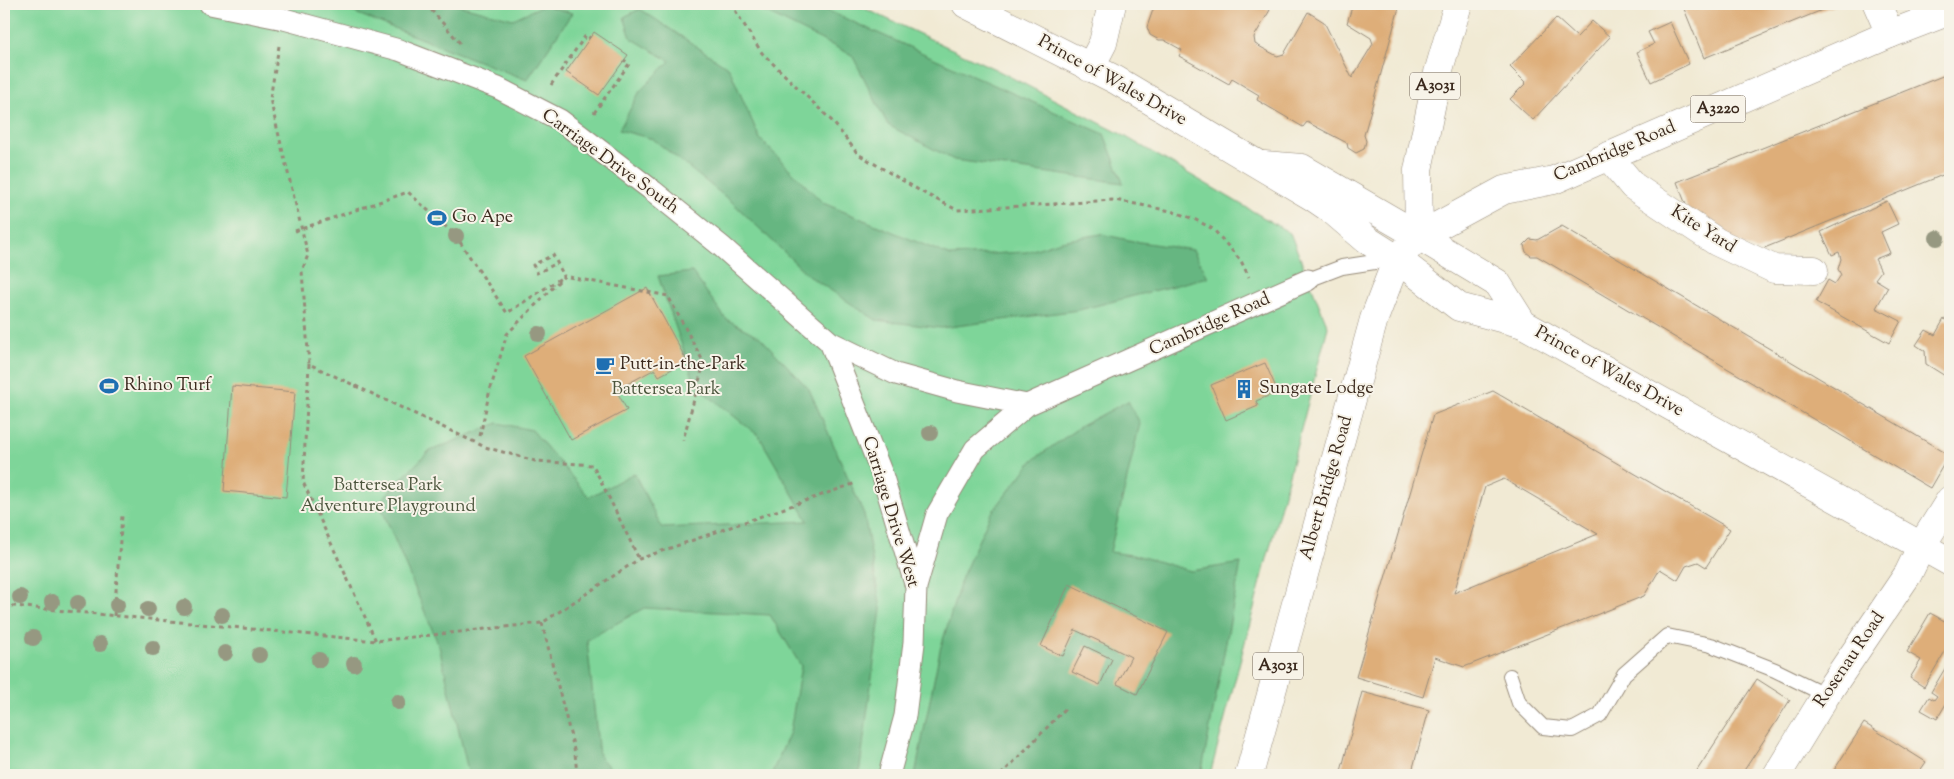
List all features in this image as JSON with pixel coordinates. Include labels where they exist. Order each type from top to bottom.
[{"type":"main road","name":"Prince of Wales Drive","points":[[966,4],[1116,80],[1313,197],[1332,210],[1367,240],[1397,258],[1460,307],[1523,324],[1950,562]]},
{"type":"main road","points":[[1090,68],[1103,43],[1112,4]]},
{"type":"main road","name":"A3031","points":[[1419,236],[1418,170],[1438,73],[1458,4]]},
{"type":"main road","points":[[1877,4],[1890,34]]},
{"type":"main road","name":"Cambridge Road","points":[[1419,236],[1504,190],[1554,180],[1890,34],[1950,11]]},
{"type":"main road","name":"Kite Yard","points":[[1608,156],[1633,186],[1717,242],[1774,269],[1814,270]]},
{"type":"main road","name":"Prince of Wales Drive","points":[[1255,164],[1302,168],[1419,236],[1497,283],[1523,324]]},
{"type":"main road","name":"Albert Bridge Road","points":[[1249,775],[1307,557],[1344,434],[1369,336],[1397,258],[1419,236]]},
{"type":"main road","name":"Rosenau Road","points":[[1777,775],[1826,695],[1908,574],[1922,545],[1950,500]]},
{"type":"street","name":"Carriage Drive South","points":[[210,4],[284,19],[398,50],[498,88],[560,120],[721,246],[830,342]]},
{"type":"street","name":"Cambridge Road","points":[[916,587],[937,514],[976,449],[1027,405],[1260,303],[1308,280]]},
{"type":"street","points":[[830,342],[896,374],[957,391],[1027,405]]},
{"type":"street","name":"Carriage Drive West","points":[[830,342],[882,474],[916,587],[914,643],[905,716],[889,775]]},
{"type":"lane","name":"Cambridge Road","points":[[1308,280],[1342,267],[1397,258]]},
{"type":"lane","points":[[1510,676],[1519,704],[1543,727],[1572,730],[1600,715],[1624,674],[1667,636],[1711,645],[1775,670],[1826,695]]},
{"type":"path","points":[[731,4],[762,53],[832,122],[858,154],[922,192],[956,210],[1115,200],[1171,211],[1194,219],[1213,229],[1241,260],[1260,303]]},
{"type":"path","points":[[284,19],[270,99],[308,255],[302,271],[309,364],[303,482],[376,641]]},
{"type":"path","points":[[536,107],[586,34],[590,38]]},
{"type":"path","points":[[579,134],[629,64],[624,60]]},
{"type":"path","points":[[295,231],[408,192],[456,236],[507,312],[564,276],[668,296],[704,363],[683,440]]},
{"type":"path","points":[[553,265],[537,273],[532,265],[554,254],[564,276]]},
{"type":"path","points":[[480,436],[489,394],[507,334],[564,276]]},
{"type":"path","points":[[309,364],[485,447],[535,461],[593,465],[639,559]]},
{"type":"path","points":[[4,605],[376,641],[542,623],[639,559],[882,474]]},
{"type":"path","points":[[114,616],[122,516]]},
{"type":"path","points":[[542,623],[575,753],[577,775]]},
{"type":"path","points":[[1002,775],[1066,708]]},
{"type":"green space","name":"Battersea Park","points":[[4,4],[855,4],[995,69],[1121,134],[1290,233],[1328,327],[1210,775],[4,775]]},
{"type":"green space","points":[[332,4],[453,4],[513,19],[544,5],[572,13],[527,80]]},
{"type":"green space","points":[[743,4],[813,4],[1104,134],[1123,183],[954,160],[888,125],[852,55],[767,13]]},
{"type":"green space","points":[[640,9],[729,68],[760,139],[823,203],[951,256],[1026,252],[1061,241],[1101,234],[1193,250],[1208,277],[1079,310],[941,328],[876,320],[809,276],[733,203],[653,139],[619,130],[640,91],[670,61],[631,38],[624,17]]},
{"type":"green space","name":"Battersea Park Adventure Playground","points":[[692,272],[726,319],[760,337],[809,389],[864,514],[881,609],[859,775],[771,775],[790,732],[801,666],[770,615],[644,608],[587,640],[599,756],[616,775],[469,775],[439,646],[379,502],[428,452],[498,423],[532,430],[589,497],[634,473],[662,528],[808,521],[759,436],[696,386],[658,276]]},
{"type":"green space","points":[[1128,401],[1140,423],[1110,552],[1139,556],[1191,571],[1241,563],[1201,775],[915,775],[940,650],[962,577],[990,515],[1033,460],[1081,426]]},
{"type":"building","points":[[1155,4],[1187,4],[1197,9],[1207,8],[1210,4],[1262,4],[1270,10],[1254,37],[1255,44],[1277,56],[1284,54],[1308,12],[1324,22],[1352,78],[1373,44],[1371,38],[1347,23],[1353,4],[1400,4],[1364,135],[1366,141],[1364,149],[1356,153],[1348,148],[1347,143],[1307,122],[1303,127],[1257,100],[1259,95],[1232,79],[1229,84],[1179,56],[1182,50],[1150,35],[1147,27]]},
{"type":"building","points":[[1682,4],[1837,4],[1704,58]]},
{"type":"building","points":[[1556,18],[1577,37],[1592,21],[1610,37],[1533,120],[1510,99],[1526,83],[1510,67]]},
{"type":"building","points":[[1670,22],[1689,64],[1651,82],[1637,52],[1654,44],[1648,32]]},
{"type":"building","points":[[594,32],[628,55],[599,95],[566,72]]},
{"type":"building","points":[[1950,73],[1950,172],[1757,251],[1692,220],[1677,182]]},
{"type":"building","points":[[1887,201],[1898,224],[1881,232],[1890,253],[1875,259],[1881,271],[1875,279],[1888,287],[1876,308],[1901,321],[1889,343],[1816,302],[1828,280],[1835,284],[1841,275],[1838,269],[1841,259],[1839,252],[1832,255],[1821,232]]},
{"type":"building","points":[[1562,226],[1949,455],[1930,488],[1537,256],[1531,256],[1526,252],[1524,245],[1530,239],[1537,240]]},
{"type":"building","name":"Putt-in-the-Park","points":[[647,288],[687,361],[659,376],[655,369],[616,390],[627,410],[571,440],[524,356]]},
{"type":"building","points":[[1944,319],[1950,322],[1950,379],[1926,364],[1925,351],[1916,345],[1926,330],[1935,335]]},
{"type":"building","name":"Sungate Lodge","points":[[1265,363],[1278,392],[1256,401],[1258,406],[1226,420],[1211,385]]},
{"type":"building","points":[[232,386],[295,392],[286,497],[224,491]]},
{"type":"building","points":[[1493,391],[1730,529],[1706,567],[1698,562],[1686,566],[1678,580],[1660,569],[1644,596],[1464,667],[1435,657],[1423,697],[1356,677],[1433,415]],"holes":[[[1504,479],[1598,534],[1454,593],[1485,487]]]},
{"type":"building","points":[[1069,584],[1168,632],[1137,694],[1117,684],[1131,657],[1103,643],[1075,630],[1063,656],[1041,646]]},
{"type":"building","points":[[1930,613],[1950,624],[1950,643],[1924,687],[1910,678],[1921,660],[1907,652]]},
{"type":"building","points":[[1085,646],[1112,659],[1100,685],[1072,672]]},
{"type":"building","points":[[1950,660],[1950,697],[1937,719],[1921,710],[1929,697],[1934,700],[1937,696],[1931,692]]},
{"type":"building","points":[[1757,679],[1790,700],[1776,722],[1741,775],[1694,775]]},
{"type":"building","points":[[1362,692],[1429,710],[1411,775],[1340,775]]},
{"type":"building","points":[[1864,723],[1926,762],[1917,775],[1831,775]]},
{"type":"place","name":"Go Ape","points":[[437,218]]},
{"type":"place","name":"Putt-in-the-Park","points":[[605,365]]},
{"type":"place","name":"Rhino Turf","points":[[109,386]]},
{"type":"place","name":"Sungate Lodge","points":[[1244,389]]}]
